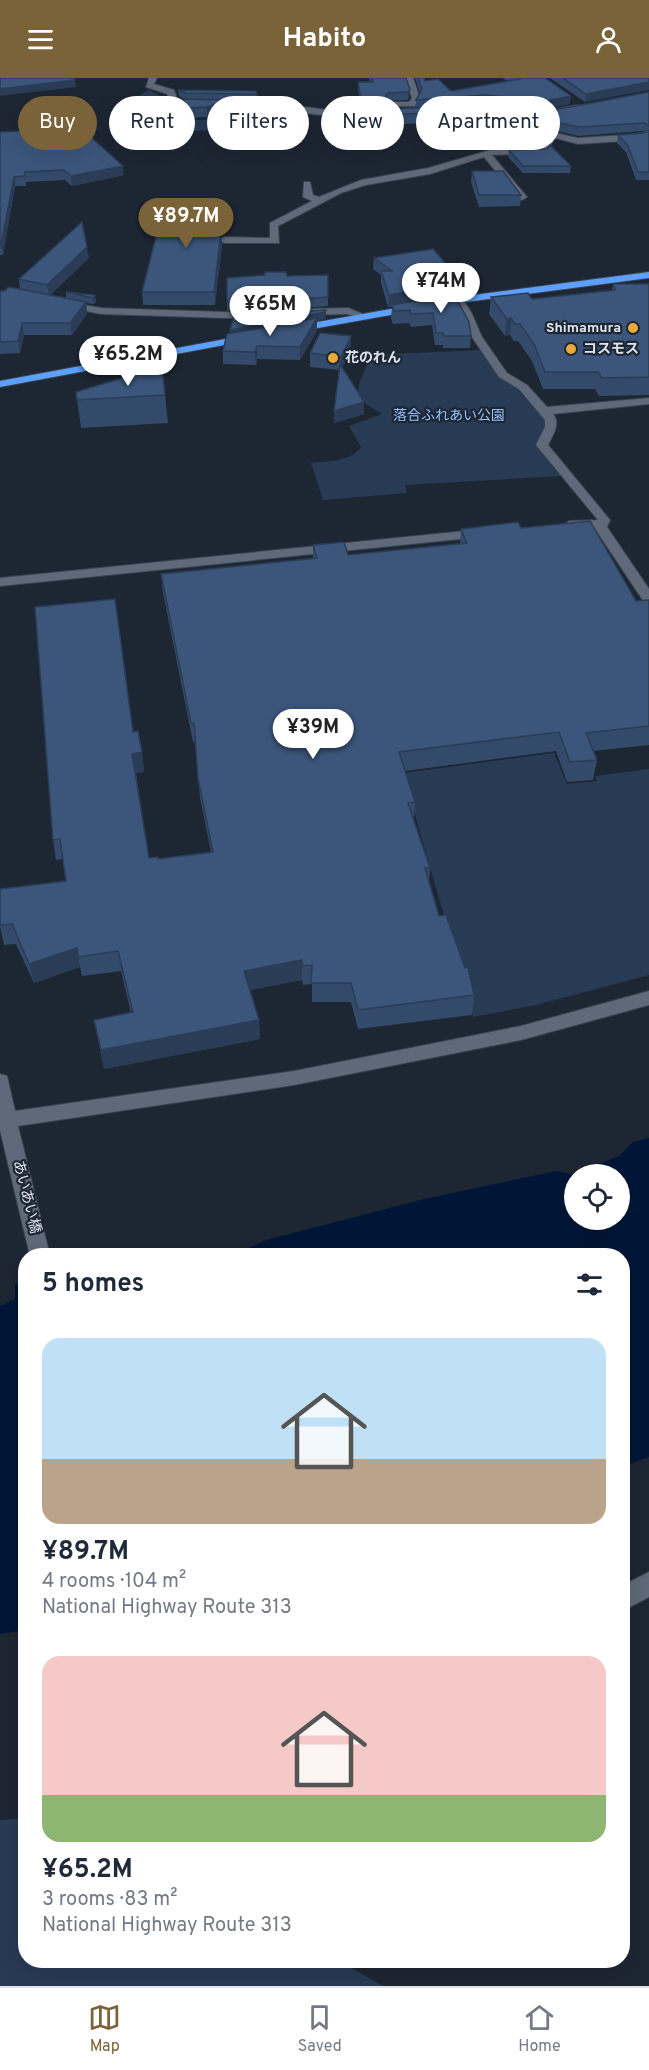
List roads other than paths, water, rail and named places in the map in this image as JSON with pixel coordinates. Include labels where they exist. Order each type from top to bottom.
[{"type":"highway","points":[[282,331],[458,300],[649,274]]},
{"type":"highway","points":[[0,384],[259,335]]},
{"type":"street","points":[[153,78],[149,85],[171,92],[173,99],[184,104],[264,105],[321,112]]},
{"type":"street","points":[[404,104],[412,104],[416,98],[409,78]]},
{"type":"street","points":[[560,111],[586,107],[574,100]]},
{"type":"street","points":[[404,114],[416,114]]},
{"type":"street","points":[[560,137],[578,141],[643,136]]},
{"type":"street","points":[[224,240],[275,241],[273,225],[320,200],[364,182],[430,171],[486,154],[544,150]]},
{"type":"street","points":[[486,154],[522,197]]},
{"type":"street","points":[[307,184],[308,197],[320,200]]},
{"type":"street","points":[[458,300],[477,337],[503,375],[523,387],[551,419],[542,445],[557,467],[579,488],[604,520],[601,527]]},
{"type":"street","points":[[48,302],[100,311],[251,317],[272,315]]},
{"type":"street","points":[[292,313],[348,311],[363,316]]},
{"type":"street","points":[[543,411],[649,401]]},
{"type":"street","points":[[554,526],[590,523],[601,527],[649,599]]},
{"type":"street","points":[[0,582],[495,532]]},
{"type":"street","points":[[6,1126],[294,1078],[521,1033],[649,998]]},
{"type":"street","name":"あいあい橋","points":[[0,1081],[6,1126],[38,1248]]},
{"type":"street","points":[[630,1595],[649,1584]]},
{"type":"place","name":"Shimamura","points":[[633,328]]},
{"type":"place","name":"コスモス","points":[[571,349]]},
{"type":"place","name":"花のれん","points":[[333,358]]},
{"type":"park label","name":"落合ふれあい公園","points":[[449,416]]}]
